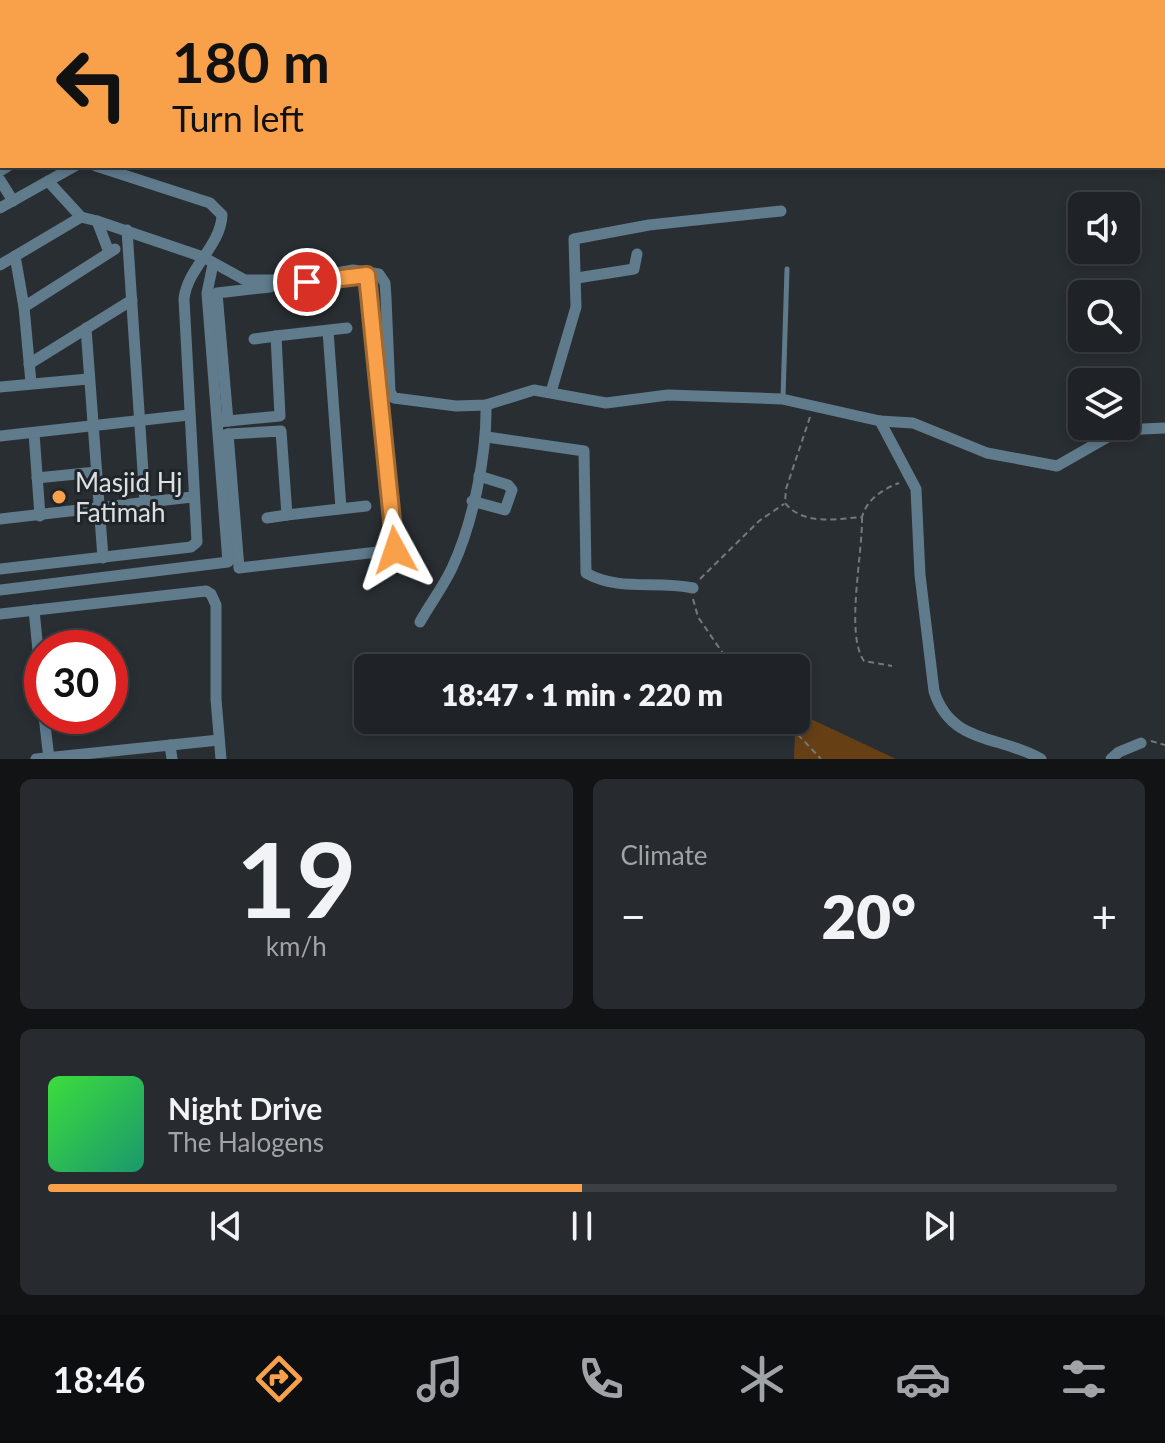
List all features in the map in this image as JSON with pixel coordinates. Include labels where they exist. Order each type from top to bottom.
[{"type":"street","points":[[0,208],[71,168]]},
{"type":"street","points":[[0,590],[228,562],[228,421],[207,293],[208,260],[222,221],[216,205],[102,168]]},
{"type":"street","points":[[0,180],[13,201]]},
{"type":"street","points":[[48,181],[81,217],[127,230],[208,260],[235,277],[255,281],[296,280],[353,270],[375,272],[385,283],[388,377],[394,398],[421,404],[486,405],[534,390],[606,403],[668,395],[782,399],[812,403],[880,421],[913,423],[987,453],[1057,466],[1120,430],[1165,428]]},
{"type":"street","points":[[551,392],[576,307],[577,278],[572,243],[578,236],[781,211]]},
{"type":"street","points":[[0,265],[81,217]]},
{"type":"street","points":[[97,221],[109,252]]},
{"type":"street","points":[[127,230],[145,502]]},
{"type":"street","points":[[24,307],[109,252],[127,245]]},
{"type":"street","points":[[577,278],[634,269],[637,254]]},
{"type":"street","points":[[15,256],[24,307],[31,383]]},
{"type":"street","points":[[0,569],[194,546],[197,533],[192,497],[184,299],[186,286],[208,260]]},
{"type":"street","points":[[367,275],[395,550],[239,568],[228,421],[217,293],[367,275]]},
{"type":"street","points":[[29,364],[132,300]]},
{"type":"street","points":[[86,328],[103,558]]},
{"type":"street","points":[[254,339],[347,328]]},
{"type":"street","points":[[328,331],[341,508]]},
{"type":"street","points":[[276,336],[287,515]]},
{"type":"street","points":[[0,387],[88,379]]},
{"type":"street","points":[[420,622],[451,570],[472,501],[487,437],[486,405]]},
{"type":"street","points":[[0,436],[189,415]]},
{"type":"street","points":[[228,421],[280,416]]},
{"type":"street","points":[[880,421],[912,479],[933,679],[940,709],[966,732],[1041,759]]},
{"type":"street","points":[[229,434],[281,431]]},
{"type":"street","points":[[34,433],[40,516]]},
{"type":"street","points":[[487,437],[584,451],[586,573],[612,585],[669,583],[693,588]]},
{"type":"street","points":[[37,478],[96,472]]},
{"type":"street","points":[[472,501],[503,511],[512,490],[508,485],[479,476]]},
{"type":"street","points":[[0,519],[192,497]]},
{"type":"street","points":[[267,518],[366,506]]},
{"type":"street","points":[[0,614],[206,591],[211,594],[216,605],[221,759]]},
{"type":"street","points":[[34,610],[36,630]]},
{"type":"street","points":[[44,734],[44,758],[100,756],[219,740]]},
{"type":"street","points":[[1111,759],[1119,752],[1145,742]]},
{"type":"street","points":[[170,745],[172,759]]},
{"type":"lane","points":[[782,399],[787,269]]},
{"type":"path","points":[[722,654],[698,617],[693,588],[748,531],[785,503],[812,403]]},
{"type":"path","points":[[892,666],[864,661],[858,652],[855,607],[863,550],[862,517],[882,491],[912,479]]},
{"type":"path","points":[[785,503],[809,518],[862,517]]},
{"type":"path","points":[[797,734],[821,759]]},
{"type":"path","points":[[1145,742],[1165,745]]},
{"type":"shaded area","points":[[810,719],[896,759],[794,759],[795,734],[810,734]]},
{"type":"place","name":"Masjid Hj Fatimah","points":[[59,497]]},
{"type":"route","points":[[307,282],[367,275],[395,550]]}]
